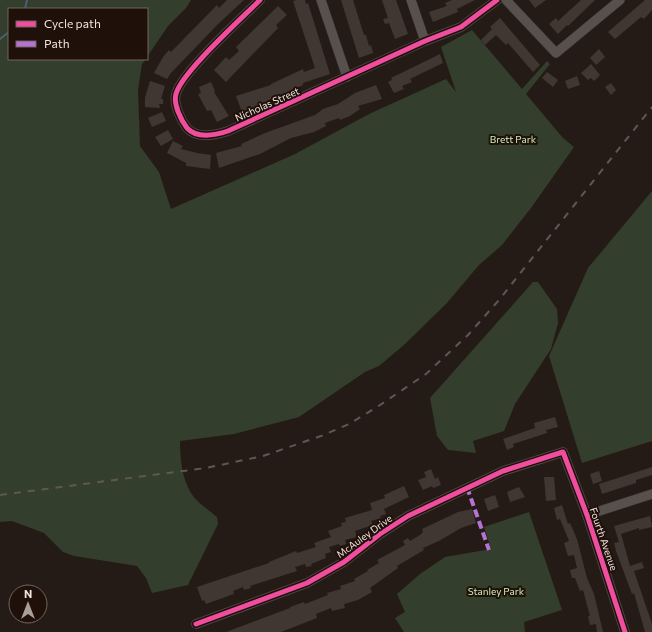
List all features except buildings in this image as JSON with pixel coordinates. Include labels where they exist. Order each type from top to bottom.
[{"type":"street","name":"Nicholas Street","points":[[260,0],[194,66],[180,83],[175,95],[176,105],[181,119],[189,129],[200,134],[215,136],[260,118],[425,41],[461,27],[497,0]]},
{"type":"street","points":[[321,0],[347,77]]},
{"type":"street","points":[[411,0],[425,41]]},
{"type":"street","points":[[506,0],[556,54],[620,0]]},
{"type":"street","name":"Fourth Avenue","points":[[563,452],[586,515],[625,632]]},
{"type":"street","name":"McAuley Drive","points":[[196,624],[307,583],[344,562],[380,534],[408,516],[503,472],[563,452]]},
{"type":"street","points":[[586,515],[652,494]]},
{"type":"green space","name":"Brett Park","points":[[0,0],[191,0],[186,8],[168,26],[148,56],[148,8],[8,8],[8,60],[145,60],[142,64],[138,90],[140,146],[159,172],[171,209],[295,154],[369,114],[446,79],[456,92],[441,47],[472,30],[522,89],[547,61],[550,64],[526,94],[563,138],[574,147],[531,208],[502,245],[479,265],[446,304],[405,344],[379,366],[365,372],[299,417],[234,434],[180,441],[182,470],[186,484],[198,502],[217,517],[218,524],[188,585],[152,593],[146,578],[137,566],[74,556],[63,552],[44,533],[12,521],[0,522]]},
{"type":"green space","points":[[652,191],[652,441],[582,463],[549,356],[588,268]]},
{"type":"green space","points":[[533,282],[538,282],[557,309],[558,323],[551,349],[515,404],[504,431],[473,441],[476,453],[448,450],[437,436],[430,398]]},
{"type":"green space","name":"Stanley Park","points":[[529,512],[562,610],[524,622],[525,632],[404,632],[395,618],[405,612],[397,594],[420,574],[445,557],[491,549],[484,527]]},
{"type":"waterway","points":[[25,8],[27,0]]},
{"type":"waterway","points":[[0,39],[8,33]]},
{"type":"railway","points":[[0,495],[206,468],[263,456],[321,436],[349,424],[426,374],[468,335],[499,300],[652,107]]},
{"type":"marked path","points":[[467,487],[489,550]]},
{"type":"cycle path","points":[[260,0],[200,60],[180,85],[175,98],[178,112],[187,128],[196,134],[218,134],[228,131],[425,41],[461,27],[497,0]]},
{"type":"cycle path","points":[[196,624],[307,583],[344,562],[380,534],[408,516],[503,471],[563,452],[587,515],[625,632]]}]
